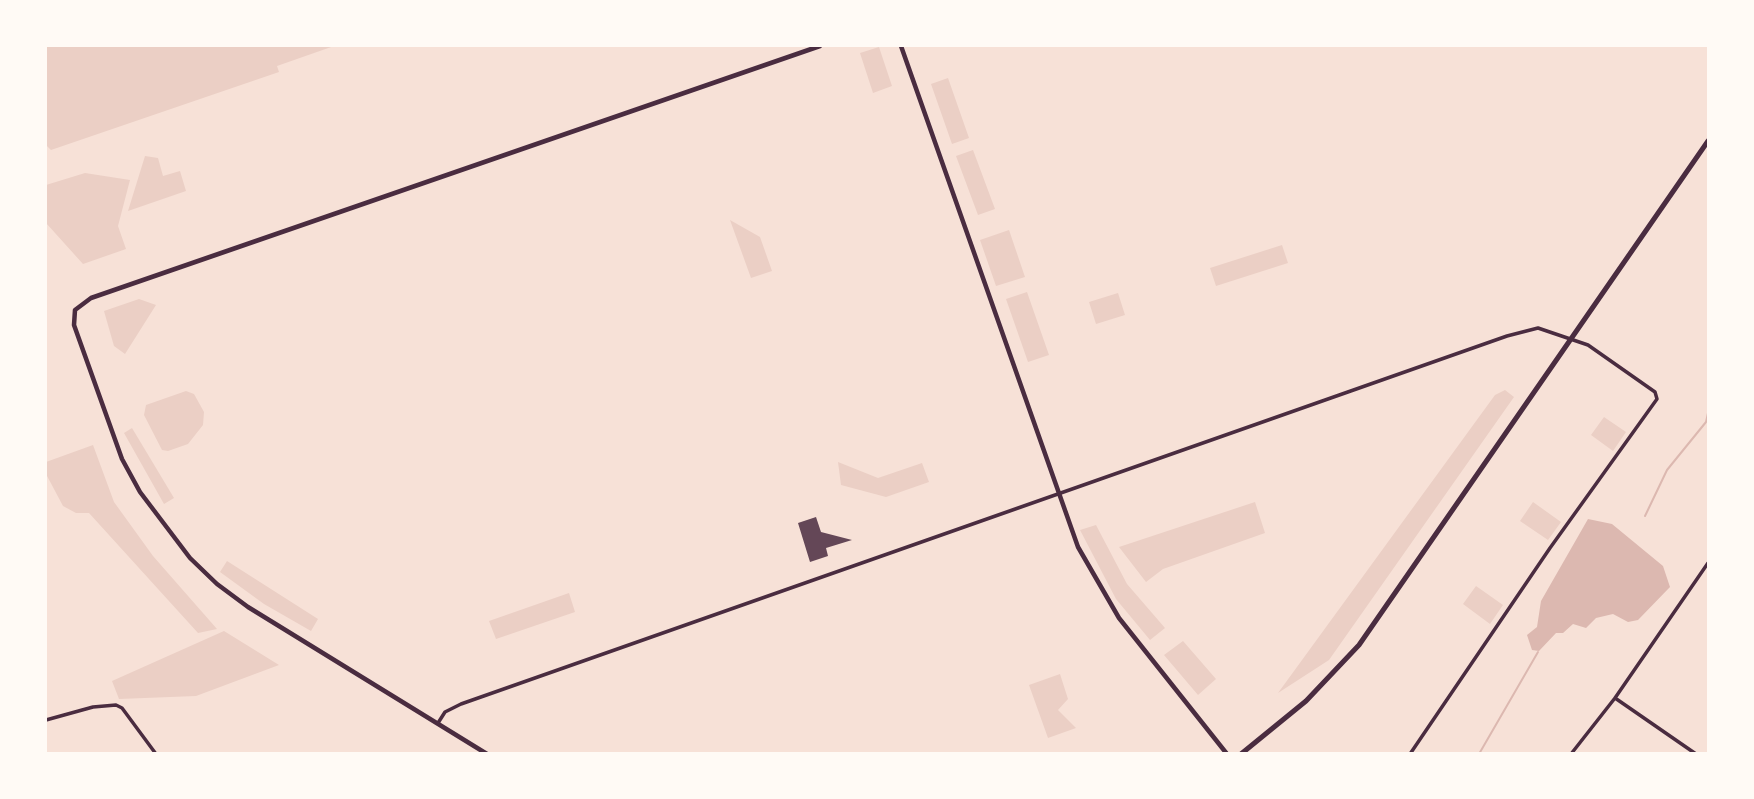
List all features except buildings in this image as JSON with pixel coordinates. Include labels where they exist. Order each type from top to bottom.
[{"type":"main road","points":[[1241,754],[1306,701],[1359,645],[1709,141]]},
{"type":"street","points":[[487,754],[248,607],[217,584],[190,558],[140,492],[122,459],[74,325],[75,310],[80,304],[820,46]]},
{"type":"street","points":[[901,46],[1083,557],[1119,618],[1227,754]]},
{"type":"street","points":[[438,723],[445,712],[461,704],[1507,336],[1538,328],[1571,338],[1588,345],[1655,392],[1657,399],[1562,530],[1410,754]]},
{"type":"street","points":[[1571,754],[1615,698],[1709,563]]},
{"type":"street","points":[[1615,698],[1696,754]]},
{"type":"street","points":[[46,720],[93,707],[116,705],[122,708],[156,754]]},
{"type":"shaded area","points":[[46,46],[334,46],[277,66],[279,72],[51,150],[46,145]]},
{"type":"shaded area","points":[[879,47],[892,86],[873,93],[860,53]]},
{"type":"shaded area","points":[[948,78],[969,138],[952,144],[931,84]]},
{"type":"shaded area","points":[[973,150],[995,209],[978,215],[956,156]]},
{"type":"shaded area","points":[[145,156],[158,158],[163,176],[180,171],[186,191],[128,211]]},
{"type":"shaded area","points":[[85,173],[130,180],[118,226],[126,249],[83,264],[46,223],[46,185]]},
{"type":"shaded area","points":[[730,220],[760,237],[772,271],[751,278]]},
{"type":"shaded area","points":[[1009,230],[1025,277],[996,286],[980,240]]},
{"type":"shaded area","points":[[1282,245],[1288,263],[1216,286],[1210,268]]},
{"type":"shaded area","points":[[1027,292],[1049,355],[1028,362],[1006,299]]},
{"type":"shaded area","points":[[1118,293],[1125,315],[1096,324],[1089,302]]},
{"type":"shaded area","points":[[139,299],[156,305],[125,354],[114,346],[104,311]]},
{"type":"shaded area","points":[[1505,390],[1514,397],[1329,660],[1278,693],[1495,395]]},
{"type":"shaded area","points":[[186,391],[194,394],[204,412],[203,425],[188,444],[168,451],[162,450],[144,415],[146,405]]},
{"type":"shaded area","points":[[1604,417],[1626,432],[1613,451],[1591,435]]},
{"type":"shaded area","points":[[132,428],[174,498],[164,504],[124,433]]},
{"type":"shaded area","points":[[93,445],[114,502],[153,556],[217,629],[198,633],[89,513],[76,513],[63,506],[46,474],[46,462]]},
{"type":"shaded area","points":[[838,462],[878,478],[922,463],[929,482],[886,497],[841,485]]},
{"type":"shaded area","points":[[1255,502],[1265,533],[1163,569],[1146,582],[1119,547]]},
{"type":"shaded area","points":[[1533,502],[1561,522],[1548,540],[1520,521]]},
{"type":"shaded area","points":[[1588,519],[1612,524],[1663,566],[1670,587],[1638,620],[1628,622],[1613,614],[1596,618],[1586,628],[1573,624],[1563,633],[1556,633],[1539,651],[1532,650],[1527,635],[1537,627],[1541,601]]},
{"type":"shaded area","points":[[1096,525],[1127,584],[1165,628],[1150,640],[1116,599],[1080,530]]},
{"type":"shaded area","points":[[227,561],[318,619],[311,631],[264,604],[220,572]]},
{"type":"shaded area","points":[[1476,586],[1503,605],[1490,624],[1463,604]]},
{"type":"shaded area","points":[[569,593],[575,612],[496,639],[489,621]]},
{"type":"shaded area","points":[[224,631],[279,665],[196,696],[119,699],[112,681]]},
{"type":"shaded area","points":[[1183,641],[1216,679],[1198,695],[1164,655]]},
{"type":"shaded area","points":[[1060,674],[1068,699],[1058,710],[1076,728],[1048,738],[1029,685]]},
{"type":"waterway","points":[[1645,516],[1667,470],[1706,422],[1708,413]]},
{"type":"waterway","points":[[1479,754],[1538,652]]}]
